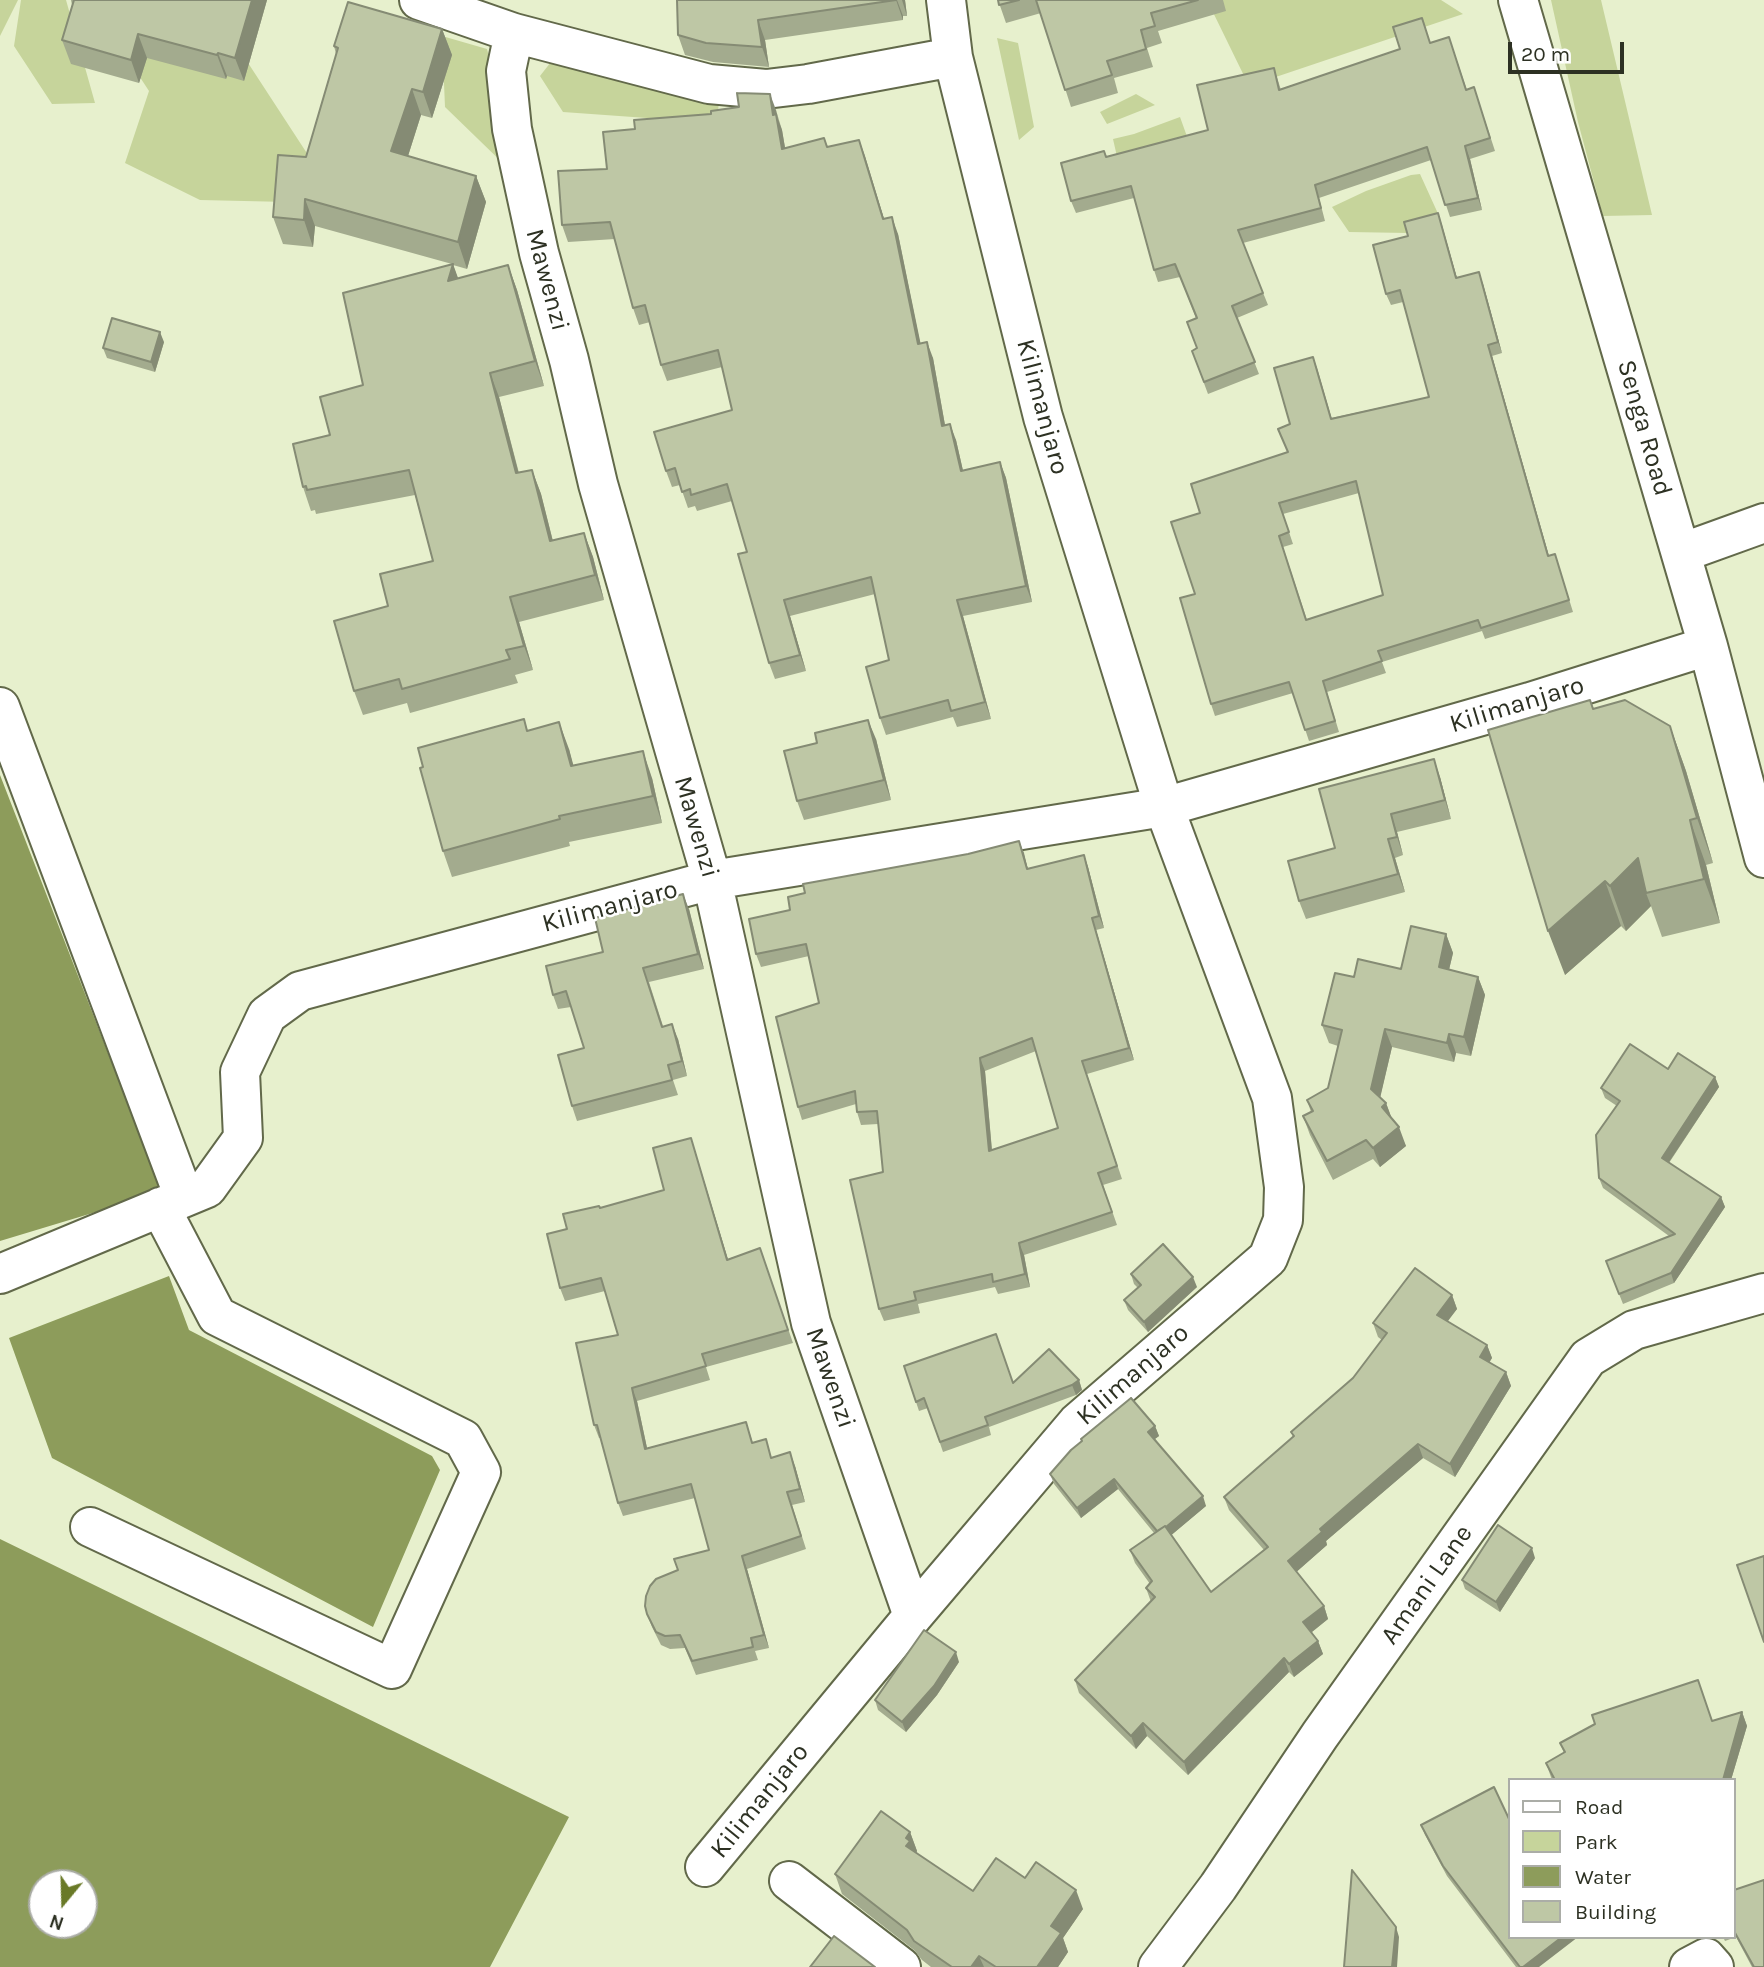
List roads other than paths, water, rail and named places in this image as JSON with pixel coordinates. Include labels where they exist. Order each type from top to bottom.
[{"type":"street","points":[[419,0],[514,33],[709,84],[766,89],[808,84],[953,57]]},
{"type":"street","name":"Kilimanjaro","points":[[705,1867],[1077,1423],[1268,1258],[1283,1220],[1284,1187],[1272,1098],[1164,807],[1043,417],[953,57],[946,0]]},
{"type":"street","name":"Senga Road","points":[[1518,0],[1708,646],[1764,858]]},
{"type":"street","name":"Mawenzi","points":[[514,33],[506,71],[512,129],[522,181],[598,484],[712,880],[811,1323],[913,1616]]},
{"type":"street","points":[[1681,553],[1764,523]]},
{"type":"street","name":"Kilimanjaro","points":[[0,1274],[207,1188],[243,1138],[240,1072],[267,1015],[300,991],[712,880],[1164,807],[1541,698],[1708,646]]},
{"type":"street","points":[[0,707],[172,1202],[217,1316],[463,1439],[481,1472],[392,1669],[90,1527]]},
{"type":"street","name":"Amani Lane","points":[[1158,1967],[1218,1887],[1320,1735],[1588,1358],[1634,1330],[1764,1293]]},
{"type":"street","points":[[789,1881],[901,1967]]},
{"type":"street","points":[[1689,1967],[1706,1958],[1714,1967]]},
{"type":"water","points":[[0,775],[162,1192],[0,1241]]},
{"type":"water","points":[[169,1276],[189,1330],[432,1456],[440,1470],[373,1627],[52,1458],[9,1338]]},
{"type":"water","points":[[0,1539],[569,1817],[490,1967],[0,1967]]}]
